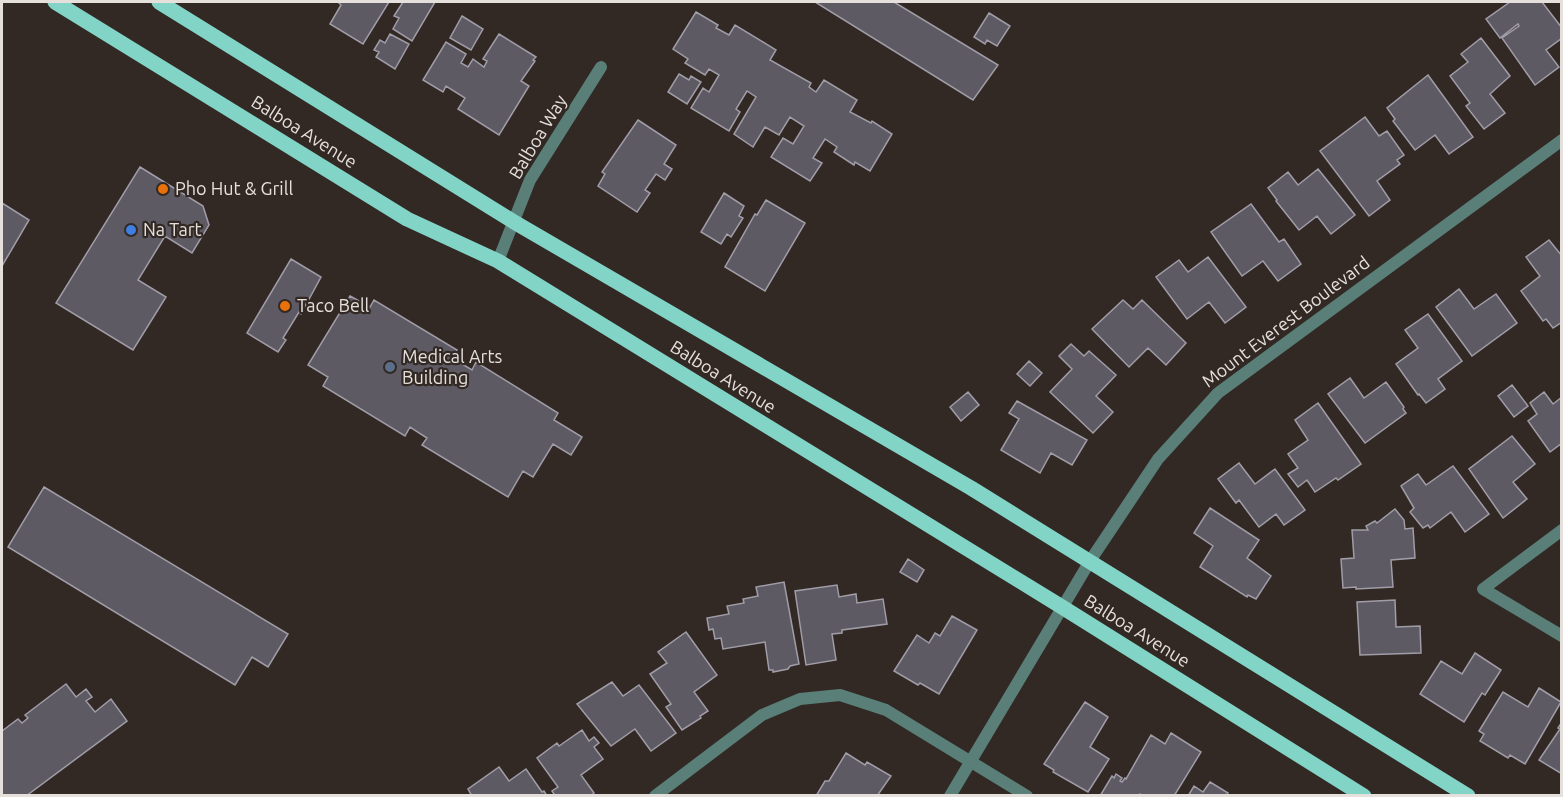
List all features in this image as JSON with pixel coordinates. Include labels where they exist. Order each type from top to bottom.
[{"type":"main road","name":"Balboa Avenue","points":[[55,2],[407,219],[498,261],[1364,795]]},
{"type":"main road","name":"Balboa Avenue","points":[[159,2],[514,222],[971,488],[1468,795]]},
{"type":"street","name":"Balboa Way","points":[[498,261],[530,180],[601,67]]},
{"type":"street","name":"Mount Everest Boulevard","points":[[950,795],[1090,561],[1158,459],[1218,393],[1562,140]]},
{"type":"street","points":[[1562,530],[1483,589],[1562,636]]},
{"type":"street","points":[[655,795],[762,715],[800,699],[840,695],[886,710],[1027,795]]},
{"type":"building","points":[[338,2],[389,2],[363,44],[330,24],[341,5]]},
{"type":"building","points":[[403,2],[435,2],[412,41],[393,29],[399,18],[394,16]]},
{"type":"building","points":[[815,2],[894,2],[998,65],[973,100]]},
{"type":"building","points":[[1510,2],[1542,2],[1562,28],[1562,38],[1546,50],[1559,67],[1535,85],[1502,38],[1519,26],[1518,24],[1500,38],[1486,19]]},
{"type":"building","points":[[696,12],[718,25],[716,28],[729,35],[735,25],[776,50],[770,60],[811,83],[809,87],[816,92],[824,80],[857,100],[850,112],[871,123],[872,121],[892,134],[870,171],[855,162],[854,165],[834,152],[837,147],[825,139],[813,158],[822,163],[810,181],[771,157],[783,138],[793,144],[804,126],[790,117],[779,135],[765,127],[753,147],[734,134],[756,97],[747,91],[736,109],[740,112],[729,131],[691,108],[703,88],[709,92],[719,75],[709,69],[705,75],[685,63],[688,59],[673,49]]},
{"type":"building","points":[[989,13],[1010,26],[997,46],[987,40],[985,44],[974,37]]},
{"type":"building","points":[[462,16],[483,29],[471,50],[450,38]]},
{"type":"building","points":[[390,34],[409,44],[395,69],[376,57],[379,52],[374,50],[380,40],[385,43]]},
{"type":"building","points":[[499,34],[536,57],[521,81],[529,86],[499,135],[458,109],[465,98],[446,86],[443,92],[423,80],[446,42],[466,54],[461,63],[468,67],[473,59],[484,67],[487,61],[483,59]]},
{"type":"building","points":[[1481,38],[1510,76],[1490,94],[1505,113],[1484,129],[1466,106],[1470,103],[1450,76],[1468,62],[1461,54]]},
{"type":"building","points":[[679,74],[689,80],[691,76],[701,82],[687,104],[668,92]]},
{"type":"building","points":[[1428,75],[1473,137],[1449,154],[1435,135],[1415,150],[1393,121],[1395,119],[1387,108]]},
{"type":"building","points":[[1365,117],[1379,136],[1387,131],[1404,155],[1397,160],[1400,164],[1377,181],[1390,200],[1369,216],[1320,151]]},
{"type":"building","points":[[638,120],[676,145],[664,164],[672,169],[665,180],[656,174],[645,190],[650,193],[637,212],[598,186],[605,174],[602,172]]},
{"type":"building","points":[[140,167],[203,206],[209,225],[192,253],[165,236],[138,280],[166,297],[133,350],[56,303]]},
{"type":"building","points":[[1318,169],[1355,215],[1331,234],[1317,216],[1299,230],[1268,188],[1288,172],[1298,185]]},
{"type":"building","points":[[724,193],[744,206],[739,216],[743,218],[731,237],[727,234],[721,244],[701,232]]},
{"type":"building","points":[[766,200],[805,223],[765,291],[725,267],[755,214],[757,215]]},
{"type":"building","points":[[2,203],[29,220],[2,266]]},
{"type":"building","points":[[1251,204],[1279,242],[1284,239],[1301,264],[1278,281],[1263,261],[1242,276],[1211,232]]},
{"type":"building","points":[[1549,240],[1562,256],[1562,322],[1553,328],[1546,319],[1543,321],[1521,291],[1540,276],[1526,257]]},
{"type":"building","points":[[1208,257],[1246,307],[1225,323],[1209,302],[1187,319],[1156,277],[1179,260],[1188,272]]},
{"type":"building","name":"Taco Bell","points":[[291,259],[321,277],[301,314],[299,312],[283,338],[286,340],[278,352],[247,333]]},
{"type":"building","points":[[1459,289],[1474,309],[1496,294],[1517,323],[1472,356],[1436,307]]},
{"type":"building","points":[[350,296],[370,307],[374,300],[457,350],[452,358],[472,370],[476,362],[558,413],[554,420],[582,437],[571,455],[553,444],[533,477],[523,471],[508,497],[422,445],[427,438],[410,427],[405,436],[323,386],[328,377],[308,365]]},
{"type":"building","points":[[1123,300],[1133,309],[1142,300],[1186,343],[1166,365],[1148,348],[1129,367],[1092,329]]},
{"type":"building","points":[[1428,314],[1462,361],[1438,379],[1445,389],[1426,403],[1396,364],[1418,348],[1405,330]]},
{"type":"building","points":[[1071,344],[1084,356],[1089,351],[1116,375],[1096,396],[1113,412],[1093,433],[1050,392],[1072,369],[1059,356]]},
{"type":"building","points":[[1029,361],[1042,373],[1030,386],[1017,374]]},
{"type":"building","points":[[1350,378],[1364,398],[1386,382],[1406,413],[1365,443],[1328,394]]},
{"type":"building","points":[[1512,385],[1528,406],[1514,417],[1498,396]]},
{"type":"building","points":[[968,392],[979,405],[961,421],[950,407]]},
{"type":"building","points":[[1544,392],[1553,404],[1562,397],[1562,443],[1550,452],[1528,421],[1537,414],[1530,403]]},
{"type":"building","points":[[1017,401],[1087,440],[1072,465],[1051,453],[1040,473],[1001,450],[1019,419],[1009,413]]},
{"type":"building","points":[[1318,403],[1361,464],[1315,492],[1307,480],[1298,487],[1288,474],[1298,468],[1288,454],[1308,440],[1295,420]]},
{"type":"building","points":[[1512,436],[1535,464],[1513,482],[1527,499],[1503,518],[1469,469]]},
{"type":"building","points":[[1239,463],[1255,484],[1275,469],[1305,510],[1284,525],[1276,514],[1259,527],[1239,500],[1236,503],[1218,479]]},
{"type":"building","points":[[1453,466],[1489,514],[1465,532],[1451,512],[1430,528],[1428,525],[1423,528],[1410,512],[1414,508],[1401,486],[1418,474],[1426,485]]},
{"type":"building","points":[[44,487],[288,634],[268,667],[252,657],[235,685],[8,547]]},
{"type":"building","points":[[1210,508],[1259,540],[1247,558],[1271,576],[1256,599],[1248,595],[1247,597],[1200,567],[1213,546],[1194,533]]},
{"type":"building","points":[[1395,509],[1404,520],[1405,529],[1413,528],[1415,558],[1391,560],[1393,587],[1343,588],[1341,559],[1354,558],[1352,530],[1368,530],[1366,526],[1375,521],[1377,523]]},
{"type":"building","points":[[908,559],[924,570],[917,582],[900,572]]},
{"type":"building","points":[[784,582],[799,664],[773,672],[769,670],[765,642],[723,649],[721,638],[715,639],[713,629],[709,630],[707,618],[729,614],[727,606],[744,603],[743,599],[758,596],[756,587]]},
{"type":"building","points":[[837,585],[839,597],[856,594],[857,603],[883,599],[887,624],[842,630],[842,633],[832,634],[836,660],[806,665],[795,591]]},
{"type":"building","points":[[1395,600],[1396,627],[1420,626],[1421,653],[1360,655],[1357,602]]},
{"type":"building","points":[[952,616],[977,630],[939,694],[894,671],[917,635],[929,643],[935,633],[940,636]]},
{"type":"building","points":[[686,632],[717,675],[694,692],[708,711],[682,730],[666,707],[671,704],[650,674],[667,663],[658,652]]},
{"type":"building","points":[[1475,653],[1501,670],[1485,695],[1482,693],[1464,722],[1420,694],[1441,661],[1462,674]]},
{"type":"building","points":[[612,682],[623,696],[639,685],[676,733],[651,751],[635,729],[611,746],[577,704]]},
{"type":"building","points":[[66,684],[76,697],[86,689],[92,697],[86,701],[95,712],[111,699],[127,721],[26,796],[2,796],[2,731],[18,719],[22,723],[28,718],[25,715]]},
{"type":"building","points":[[1539,688],[1561,702],[1525,764],[1510,755],[1508,758],[1480,741],[1484,734],[1479,731],[1503,692],[1528,707]]},
{"type":"building","points":[[1085,702],[1108,717],[1090,747],[1109,759],[1088,792],[1053,772],[1054,770],[1044,764]]},
{"type":"building","points":[[1562,722],[1562,774],[1539,760],[1560,729],[1558,728]]},
{"type":"building","points":[[582,730],[589,741],[594,737],[599,743],[594,747],[603,759],[581,775],[594,793],[591,796],[552,796],[554,794],[552,791],[558,787],[537,758],[557,743],[559,746]]},
{"type":"building","points":[[1171,733],[1201,752],[1174,796],[1143,796],[1140,794],[1138,796],[1100,796],[1112,776],[1114,778],[1116,774],[1122,778],[1120,781],[1122,782],[1126,779],[1151,735],[1165,744]]},
{"type":"building","points":[[846,753],[865,765],[867,762],[891,776],[877,796],[816,796],[825,781],[829,781]]},
{"type":"building","points":[[499,767],[509,781],[526,769],[547,796],[472,796],[468,789]]},
{"type":"building","points":[[1210,782],[1228,793],[1226,796],[1188,796],[1194,786],[1203,792]]},
{"type":"place","name":"Pho Hut & Grill","points":[[163,189]]},
{"type":"place","name":"Na Tart","points":[[131,230]]},
{"type":"place","name":"Taco Bell","points":[[285,306]]},
{"type":"place","name":"Medical Arts Building","points":[[390,367]]}]
